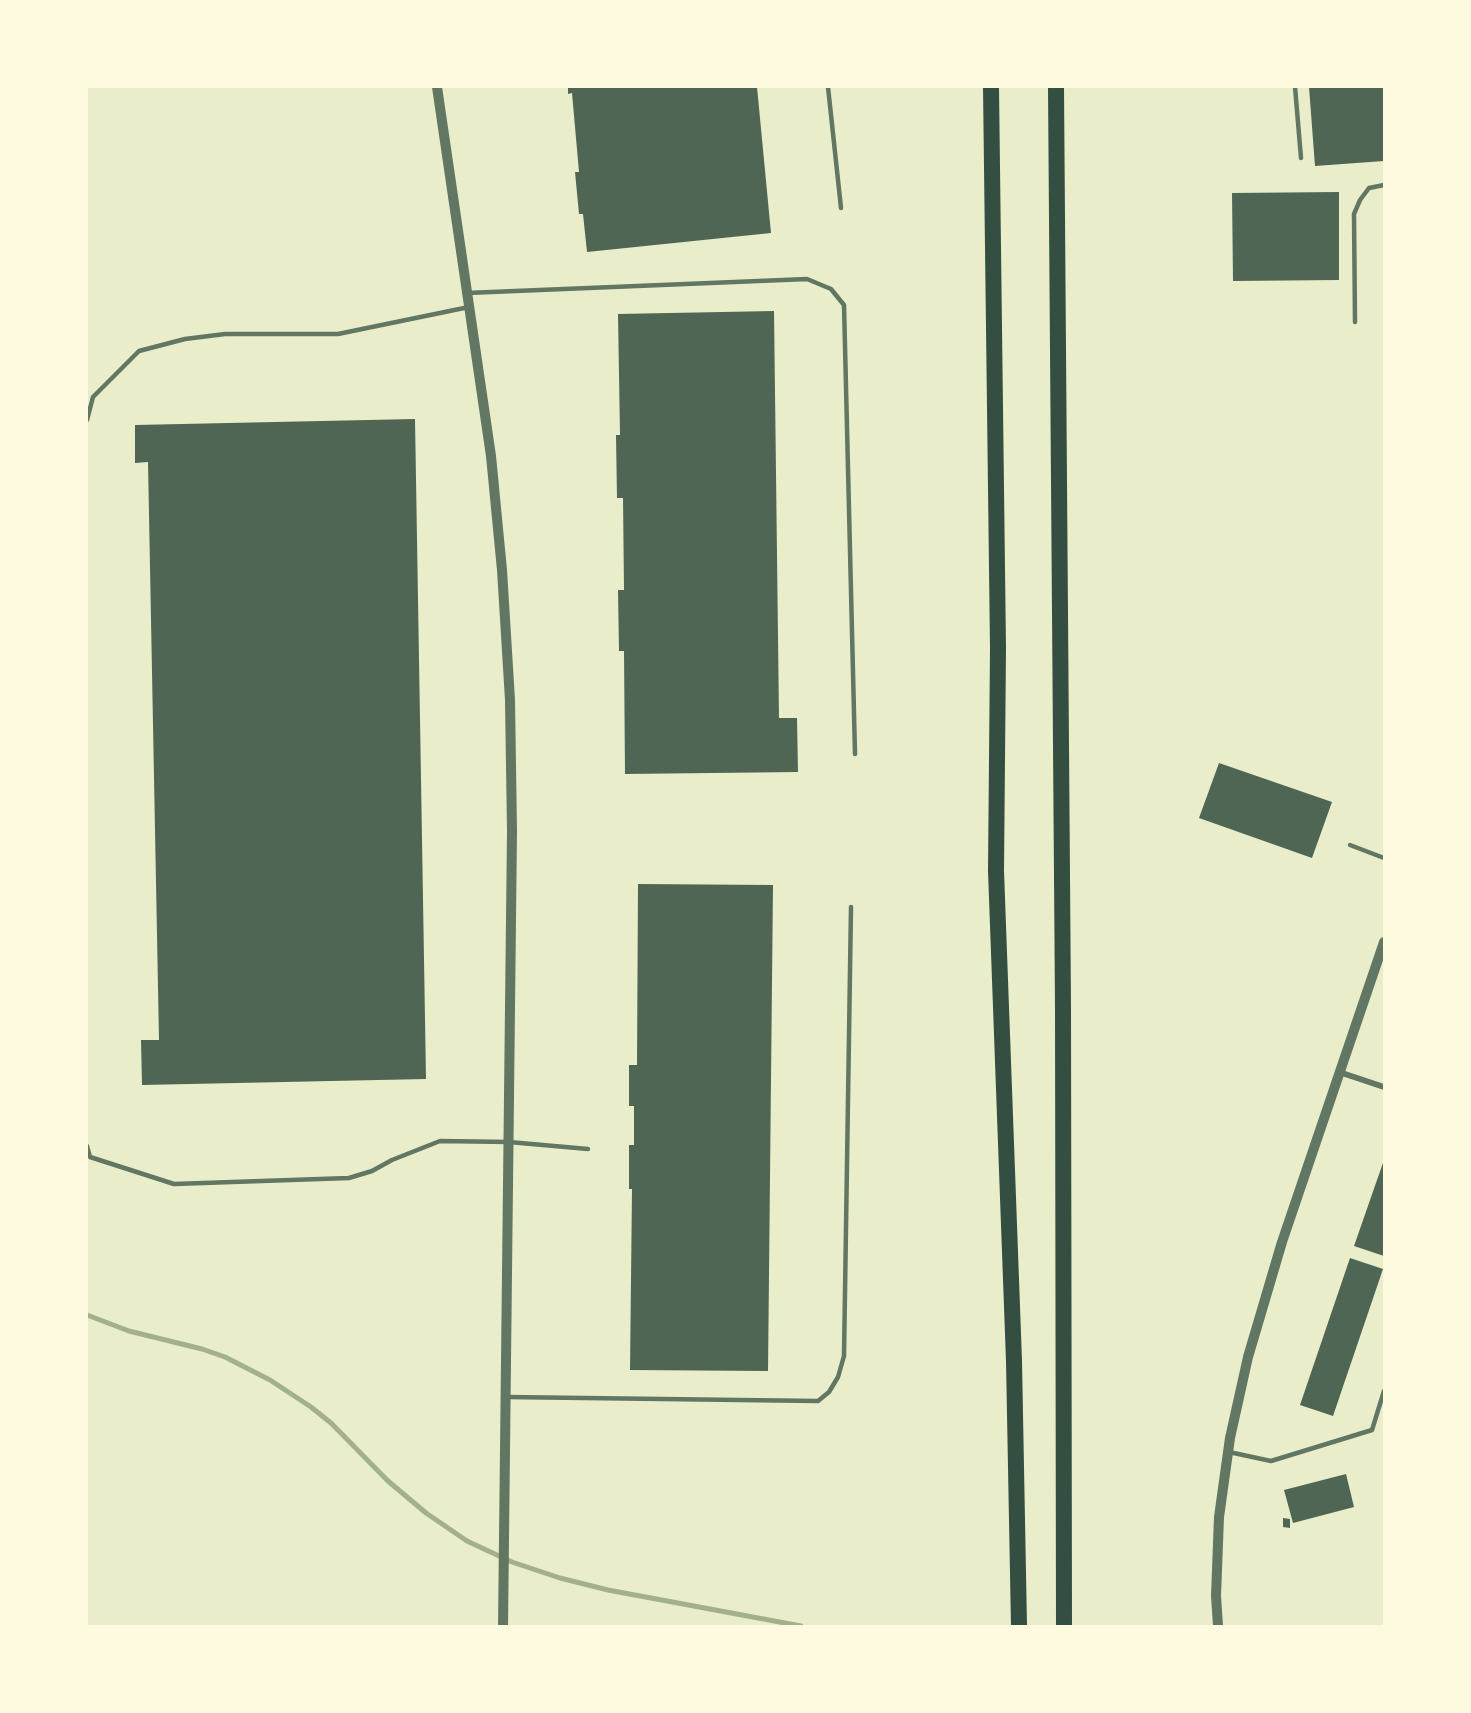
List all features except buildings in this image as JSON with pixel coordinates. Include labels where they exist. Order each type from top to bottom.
[{"type":"highway","points":[[991,87],[998,648],[996,871],[1014,1361],[1019,1626]]},
{"type":"highway","points":[[1056,87],[1063,995],[1064,1626]]},
{"type":"street","points":[[437,87],[491,456],[502,570],[510,700],[512,831],[503,1626]]},
{"type":"street","points":[[1218,1626],[1216,1596],[1219,1517],[1230,1438],[1248,1357],[1282,1242],[1384,942]]},
{"type":"street","points":[[1339,1072],[1384,1088]]},
{"type":"lane","points":[[828,87],[841,207]]},
{"type":"lane","points":[[1295,87],[1301,158]]},
{"type":"lane","points":[[1355,322],[1354,214],[1369,188],[1384,185]]},
{"type":"lane","points":[[467,293],[807,279],[831,289],[844,305],[855,754]]},
{"type":"lane","points":[[87,420],[93,397],[139,351],[185,339],[225,334],[338,334],[469,307]]},
{"type":"lane","points":[[1350,846],[1384,858]]},
{"type":"lane","points":[[506,1397],[818,1401],[829,1392],[838,1377],[844,1356],[851,907]]},
{"type":"lane","points":[[87,1146],[90,1157],[174,1184],[349,1178],[372,1171],[392,1160],[440,1141],[509,1142],[588,1149]]},
{"type":"lane","points":[[1228,1452],[1271,1461],[1372,1430],[1384,1391]]},
{"type":"waterway","points":[[87,1315],[129,1331],[225,1357],[270,1380],[331,1423],[388,1481],[426,1513],[467,1541],[512,1562],[560,1578],[608,1590],[801,1626]]}]
